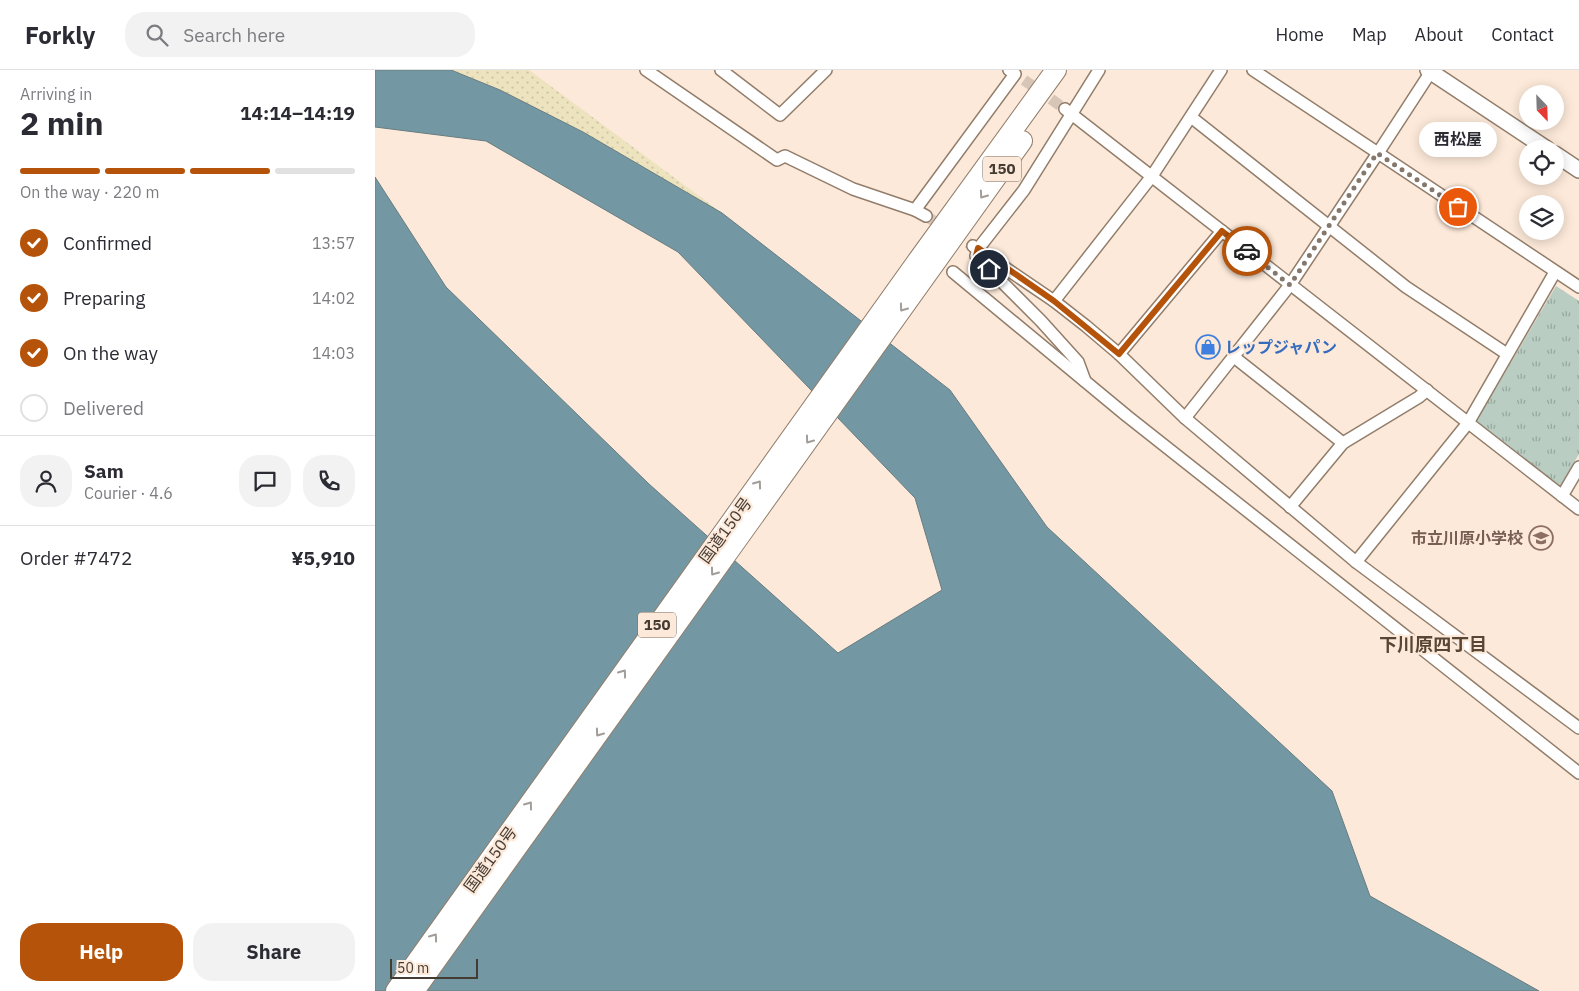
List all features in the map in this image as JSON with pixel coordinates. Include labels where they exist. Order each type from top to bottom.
[{"type":"highway","name":"国道150号","points":[[414,991],[925,264],[1056,70]]},
{"type":"highway","name":"国道150号","points":[[395,991],[925,264],[1072,70]]},
{"type":"street","points":[[646,70],[777,160],[785,156],[853,189],[915,210],[926,216]]},
{"type":"street","points":[[721,70],[781,115],[826,70]]},
{"type":"street","points":[[1086,382],[1079,362],[976,256],[976,247],[1024,190],[1068,111],[1099,70]]},
{"type":"street","points":[[1054,301],[1152,176],[1221,70]]},
{"type":"street","points":[[1253,70],[1579,287]]},
{"type":"street","points":[[1185,418],[1290,285],[1431,71],[1534,140]]},
{"type":"street","points":[[915,210],[1014,73]]},
{"type":"street","points":[[1068,111],[1579,509]]},
{"type":"street","points":[[1191,117],[1406,287],[1507,354]]},
{"type":"street","points":[[1564,160],[1579,170]]},
{"type":"street","points":[[1119,354],[1222,231]]},
{"type":"street","points":[[976,247],[1054,301],[1119,354],[1185,418],[1356,562],[1579,728]]},
{"type":"street","points":[[953,272],[1127,416],[1579,773]]},
{"type":"street","points":[[1356,562],[1468,423],[1555,272]]},
{"type":"street","points":[[1234,357],[1343,444]]},
{"type":"street","points":[[1290,507],[1343,444],[1419,397],[1427,390]]},
{"type":"street","points":[[1562,496],[1579,467]]},
{"type":"sand","points":[[451,70],[529,70],[722,213],[583,132],[500,90]]},
{"type":"green space","points":[[1556,286],[1579,301],[1579,454],[1559,488],[1478,426],[1477,420]]},
{"type":"water","points":[[375,70],[451,70],[500,90],[583,132],[722,213],[950,390],[1047,527],[1332,791],[1370,896],[1539,991],[375,991],[375,177],[446,287],[649,484],[838,653],[942,590],[915,498],[678,252],[486,141],[375,127]]},
{"type":"tunnel","points":[[1024,80],[1065,109]]},
{"type":"tunnel","points":[[926,216],[973,246]]},
{"type":"way so far","points":[[1247,251],[1290,285],[1377,153],[1458,207]]},
{"type":"place","name":"西松屋","points":[[1458,207]]},
{"type":"place","name":"レップジャパン","points":[[1208,347]]},
{"type":"place","name":"市立川原小学校","points":[[1541,538]]},
{"type":"district","name":"下川原四丁目","points":[[1433,645]]},
{"type":"route","points":[[989,269],[976,256],[978,248],[1054,301],[1119,354],[1222,231],[1247,251]]}]
